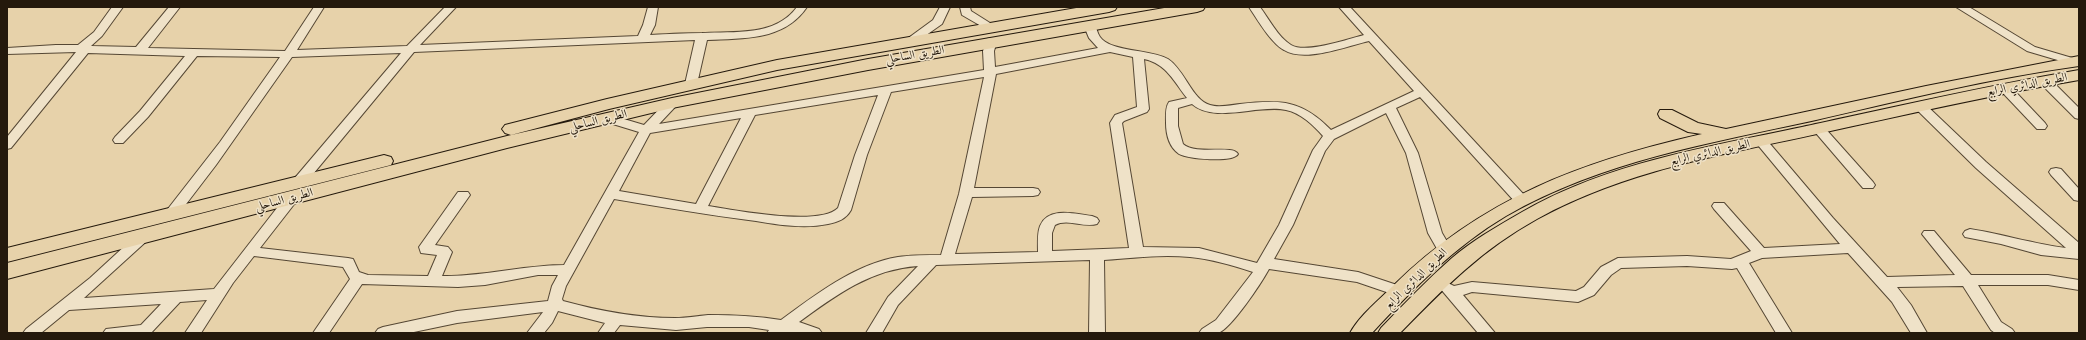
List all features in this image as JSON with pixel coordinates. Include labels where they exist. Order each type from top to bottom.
[{"type":"highway","name":"الطريق الساحلي","points":[[7,255],[172,213],[295,190],[672,103],[823,72],[1109,7]]},
{"type":"highway","name":"الطريق الساحلي","points":[[7,270],[232,214],[295,190],[691,84],[777,65],[911,41],[1090,26],[1197,7]]},
{"type":"main road","name":"الطريق الدائري الرابع","points":[[1388,333],[1446,287],[1466,258],[1509,228],[1537,212],[1579,192],[1652,166],[2005,88],[2045,74],[2078,66]]},
{"type":"main road","name":"الطريق الدائري الرابع","points":[[1360,333],[1445,250],[1477,227],[1521,200],[1587,171],[1655,150],[1978,80],[2045,74]]},
{"type":"main road","points":[[1655,150],[1666,144],[1672,137],[1673,129],[1666,114],[1694,128],[1718,132],[1736,132]]},
{"type":"street","points":[[7,145],[26,124],[83,49],[98,34],[118,7]]},
{"type":"street","points":[[139,51],[174,7]]},
{"type":"street","points":[[172,213],[214,162],[230,136],[290,54],[319,7]]},
{"type":"street","points":[[193,333],[218,294],[295,190],[411,48],[451,7]]},
{"type":"street","points":[[642,39],[649,25],[653,7]]},
{"type":"street","points":[[8,51],[83,49],[194,53],[290,54],[757,34],[771,31],[791,20],[802,7]]},
{"type":"street","points":[[911,41],[938,22],[945,7]]},
{"type":"street","points":[[874,333],[885,312],[893,301],[939,260],[959,225],[990,72],[987,49],[991,35],[966,13],[965,7]]},
{"type":"street","points":[[1254,7],[1286,46],[1295,51],[1313,50],[1371,37]]},
{"type":"street","points":[[1344,7],[1521,200]]},
{"type":"street","points":[[1961,7],[2032,49],[2078,66]]},
{"type":"street","points":[[1090,26],[1096,40],[1110,50]]},
{"type":"street","points":[[691,84],[702,36]]},
{"type":"street","points":[[2032,49],[2045,74],[2079,115]]},
{"type":"street","points":[[607,118],[646,130],[751,111],[990,72],[1110,50],[1152,56],[1165,62],[1172,68],[1196,100],[1205,108],[1214,109],[1277,105],[1297,108],[1316,120],[1330,136]]},
{"type":"street","points":[[119,140],[144,114],[194,53]]},
{"type":"street","points":[[1137,254],[1116,123],[1119,118],[1143,109],[1138,53]]},
{"type":"street","points":[[2005,88],[2041,126]]},
{"type":"street","points":[[612,194],[700,210],[814,222],[828,220],[839,216],[844,210],[861,154],[886,89]]},
{"type":"street","points":[[1207,333],[1221,324],[1239,303],[1286,224],[1319,150],[1330,136],[1422,92]]},
{"type":"street","points":[[1196,100],[1173,106],[1172,108],[1173,138],[1177,148],[1189,155],[1232,154]]},
{"type":"street","points":[[535,333],[547,320],[556,305],[554,299],[556,293],[646,130],[672,103]]},
{"type":"street","points":[[1390,106],[1412,153],[1435,233],[1445,250]]},
{"type":"street","points":[[1921,107],[1981,165],[2077,248]]},
{"type":"street","points":[[700,210],[751,111]]},
{"type":"street","points":[[1819,129],[1868,185]]},
{"type":"street","points":[[1761,141],[1851,248],[1884,282],[1915,323],[1919,333]]},
{"type":"street","points":[[2056,172],[2079,197]]},
{"type":"street","points":[[965,193],[1033,192]]},
{"type":"street","points":[[433,282],[445,252],[443,250],[429,251],[426,247],[463,195]]},
{"type":"street","points":[[1719,206],[1761,253]]},
{"type":"street","points":[[1046,255],[1046,230],[1048,224],[1052,220],[1064,218],[1092,221]]},
{"type":"street","points":[[1929,234],[1968,281],[1996,326],[2007,333]]},
{"type":"street","points":[[1970,234],[2001,239],[2041,250],[2077,248]]},
{"type":"street","points":[[35,333],[145,235]]},
{"type":"street","points":[[1446,287],[1472,287],[1578,297],[1589,291],[1606,271],[1618,263],[1687,261],[1732,264],[1741,262],[1761,253],[1851,248]]},
{"type":"street","points":[[251,250],[261,253],[344,262],[348,263],[350,271],[358,278],[378,281],[433,282],[485,280],[538,270],[569,270]]},
{"type":"street","points":[[780,329],[805,310],[873,269],[886,263],[1046,255],[1137,254],[1169,251],[1191,252],[1218,256],[1262,266],[1358,277],[1401,292]]},
{"type":"street","points":[[1097,255],[1097,333]]},
{"type":"street","points":[[1741,262],[1784,333]]},
{"type":"street","points":[[321,333],[358,278]]},
{"type":"street","points":[[1884,282],[2040,279],[2079,285]]},
{"type":"street","points":[[1446,287],[1487,333]]},
{"type":"street","points":[[68,305],[218,294]]},
{"type":"street","points":[[111,333],[145,330],[177,296]]},
{"type":"street","points":[[385,333],[457,317],[556,305],[616,319],[657,323],[686,328],[749,321],[780,329],[814,333]]},
{"type":"street","points":[[606,333],[616,319]]}]
